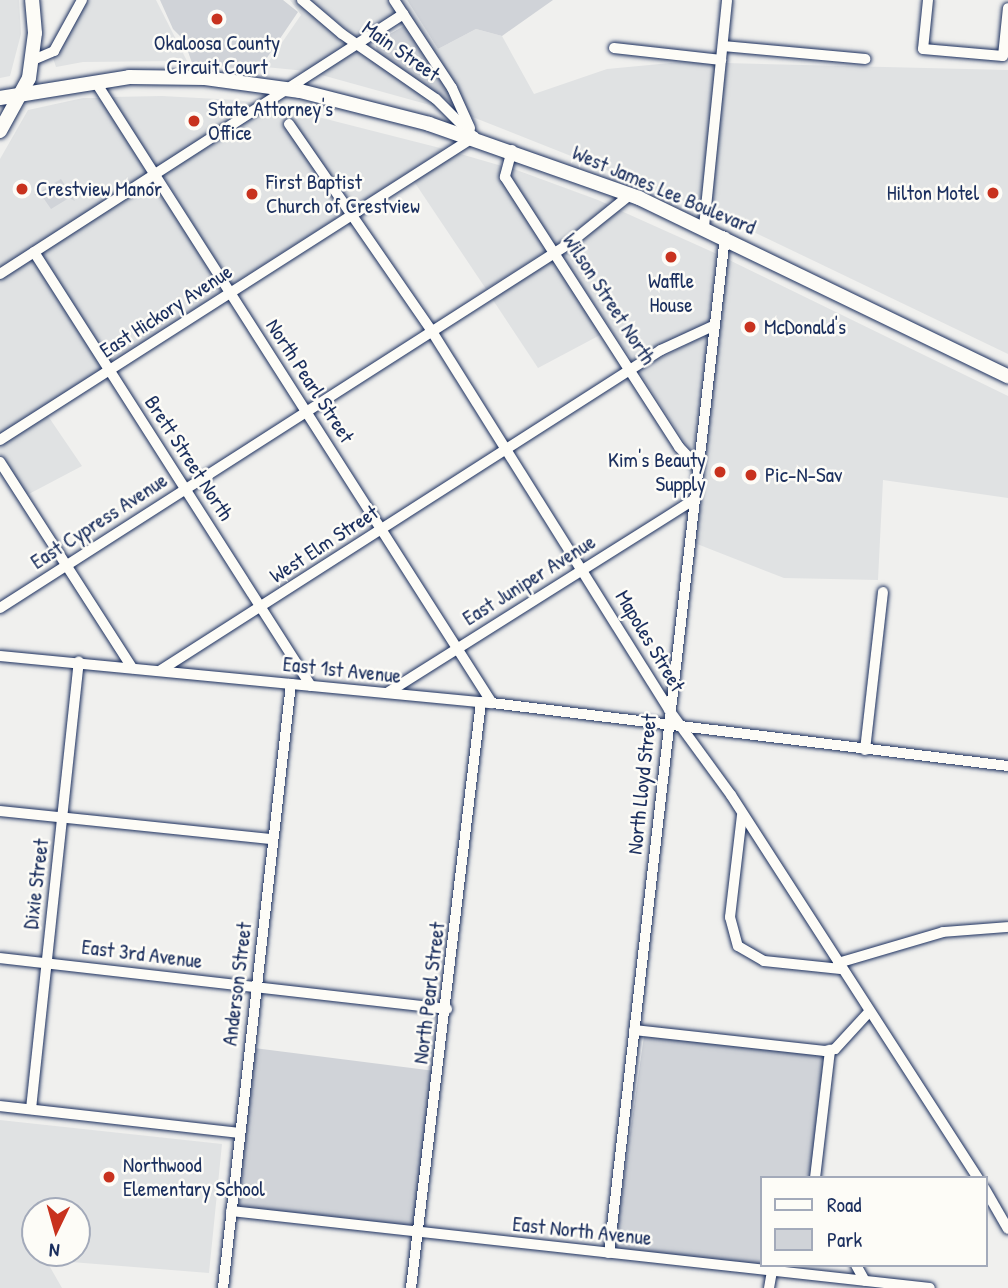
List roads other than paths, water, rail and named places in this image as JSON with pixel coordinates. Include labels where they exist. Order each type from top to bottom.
[{"type":"main road","points":[[0,131],[22,93],[33,60],[32,0]]},
{"type":"main road","name":"West James Lee Boulevard","points":[[0,98],[95,81],[205,78],[287,89],[474,137],[631,194],[725,237],[1008,376]]},
{"type":"street","points":[[33,60],[54,51],[82,0]]},
{"type":"street","name":"Main Street","points":[[302,0],[357,44],[436,99],[474,137]]},
{"type":"street","points":[[394,0],[452,88],[474,137]]},
{"type":"street","points":[[704,227],[721,60],[725,47],[727,0]]},
{"type":"street","points":[[928,0],[923,49],[1003,56],[1008,8]]},
{"type":"street","points":[[0,274],[403,15]]},
{"type":"street","points":[[725,47],[865,60]]},
{"type":"street","points":[[614,48],[721,60]]},
{"type":"street","name":"North Pearl Street","points":[[95,81],[459,648],[486,703],[411,1288]]},
{"type":"street","name":"Mapoles Street","points":[[289,124],[431,330],[584,569],[669,710],[742,811],[977,1176]]},
{"type":"street","name":"East Hickory Avenue","points":[[0,440],[474,137]]},
{"type":"street","name":"Wilson Street North","points":[[512,150],[505,177],[632,369],[679,447],[696,465]]},
{"type":"street","name":"East Cypress Avenue","points":[[0,608],[555,252],[631,194]]},
{"type":"street","name":"North Lloyd Street","points":[[609,1253],[692,500],[725,237]]},
{"type":"street","name":"Brett Street North","points":[[34,252],[311,686]]},
{"type":"street","name":"West Elm Street","points":[[160,671],[632,369],[713,326]]},
{"type":"street","points":[[0,462],[132,668]]},
{"type":"street","name":"East Juniper Avenue","points":[[387,694],[692,500]]},
{"type":"street","points":[[865,750],[883,592]]},
{"type":"street","name":"East 1st Avenue","points":[[0,656],[486,703],[1008,766]]},
{"type":"street","name":"Dixie Street","points":[[31,1109],[79,662]]},
{"type":"street","name":"Anderson Street","points":[[223,1288],[291,684]]},
{"type":"street","points":[[0,811],[273,839]]},
{"type":"street","points":[[742,811],[743,832],[730,917],[738,946],[764,961],[840,966],[943,932],[1008,927]]},
{"type":"street","name":"East 3rd Avenue","points":[[0,958],[447,1009]]},
{"type":"street","points":[[815,1176],[830,1050],[869,1012]]},
{"type":"street","points":[[634,1030],[830,1050]]},
{"type":"street","points":[[0,1106],[240,1133]]},
{"type":"street","points":[[987,1192],[1008,1229]]},
{"type":"street","points":[[997,1208],[1008,1199]]},
{"type":"street","name":"East North Avenue","points":[[231,1211],[871,1284],[930,1288]]},
{"type":"street","points":[[858,1267],[871,1284]]},
{"type":"street","points":[[769,1288],[772,1271]]},
{"type":"place","name":"Okaloosa County Circuit Court","points":[[217,19]]},
{"type":"place","name":"State Attorney's Office","points":[[194,121]]},
{"type":"place","name":"Crestview Manor","points":[[22,189]]},
{"type":"place","name":"Hilton Motel","points":[[993,193]]},
{"type":"place","name":"First Baptist Church of Crestview","points":[[252,194]]},
{"type":"place","name":"Waffle House","points":[[671,257]]},
{"type":"place","name":"McDonald's","points":[[750,327]]},
{"type":"place","name":"Kim's Beauty Supply","points":[[720,472]]},
{"type":"place","name":"Pic-N-Sav","points":[[751,475]]},
{"type":"place","name":"Northwood Elementary School","points":[[109,1177]]}]
